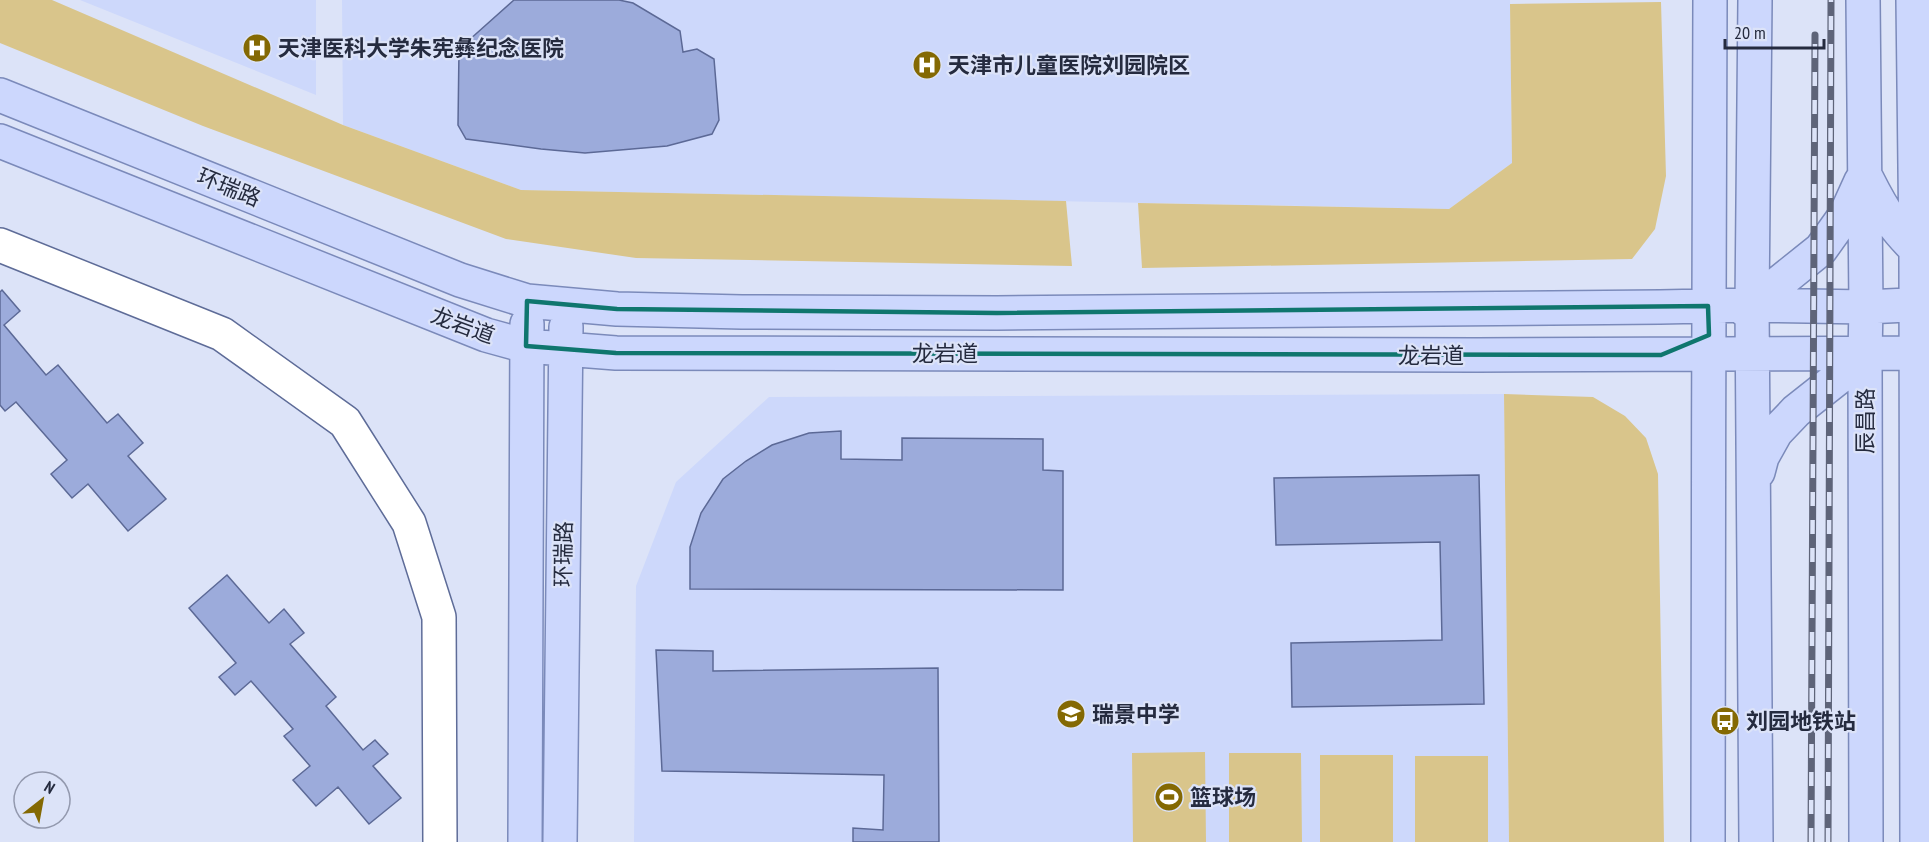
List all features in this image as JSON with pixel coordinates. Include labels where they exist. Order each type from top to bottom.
[{"type":"main road","points":[[1708,842],[1710,0]]},
{"type":"main road","points":[[1755,0],[1752,305],[1756,842]]},
{"type":"main road","name":"辰昌路","points":[[1863,0],[1866,307],[1869,356],[1866,842]]},
{"type":"main road","points":[[1913,0],[1923,256],[1917,842]]},
{"type":"main road","name":"环瑞路","points":[[0,95],[460,280],[527,301],[566,304],[560,842]]},
{"type":"main road","name":"龙岩道","points":[[0,141],[486,335],[526,346],[566,350],[616,353],[1661,355],[1709,332],[1752,305],[1866,307],[1923,329]]},
{"type":"main road","points":[[1752,305],[1821,249],[1846,214],[1864,174]]},
{"type":"main road","points":[[1864,174],[1883,211],[1895,228],[1923,256]]},
{"type":"main road","name":"环瑞路","points":[[525,842],[527,301]]},
{"type":"main road","name":"龙岩道","points":[[566,304],[617,309],[730,312],[986,313],[1709,332],[1754,354],[1869,356],[1923,329]]},
{"type":"main road","points":[[1755,483],[1762,457],[1776,432],[1796,411],[1869,356]]},
{"type":"lane","points":[[0,244],[222,334],[345,422],[409,523],[439,616],[440,842]]},
{"type":"highlighted area","points":[[527,301],[617,309],[997,313],[1708,306],[1709,335],[1661,355],[616,353],[526,346]]},
{"type":"shaded area","points":[[0,0],[52,0],[343,125],[521,190],[1066,201],[1072,266],[636,258],[506,239],[203,126],[0,43]]},
{"type":"shaded area","name":"天津医科大学朱宪彝纪念医院","points":[[80,0],[316,0],[316,95]]},
{"type":"shaded area","name":"天津市儿童医院刘园院区","points":[[342,0],[1510,0],[1512,163],[1449,209],[521,190],[343,125]]},
{"type":"shaded area","points":[[1661,2],[1666,176],[1655,229],[1632,259],[1142,268],[1138,203],[1449,209],[1512,163],[1510,4]]},
{"type":"shaded area","name":"瑞景中学","points":[[1504,394],[1509,842],[634,842],[636,586],[676,482],[769,397]]},
{"type":"shaded area","points":[[1504,394],[1593,397],[1625,416],[1646,438],[1658,474],[1664,842],[1509,842]]},
{"type":"shaded area","name":"篮球场","points":[[1205,752],[1206,842],[1133,842],[1132,753]]},
{"type":"shaded area","name":"篮球场","points":[[1229,753],[1301,753],[1302,842],[1229,842]]},
{"type":"shaded area","name":"篮球场","points":[[1320,755],[1393,755],[1393,842],[1320,842]]},
{"type":"shaded area","points":[[1415,756],[1488,756],[1488,842],[1415,842]]},
{"type":"building","points":[[514,0],[619,0],[633,3],[680,31],[683,52],[697,49],[714,59],[719,120],[712,134],[667,146],[585,153],[466,139],[458,125],[459,49]]},
{"type":"building","points":[[2,290],[20,311],[4,325],[46,375],[58,365],[107,423],[118,414],[143,443],[128,456],[166,499],[128,531],[88,484],[72,498],[51,474],[67,460],[16,402],[5,411],[0,405],[0,292]]},
{"type":"building","points":[[841,431],[841,459],[902,460],[902,438],[1043,439],[1043,470],[1063,471],[1063,590],[690,589],[690,547],[701,513],[723,479],[772,445],[809,433]]},
{"type":"building","points":[[1479,475],[1484,704],[1292,707],[1291,643],[1442,640],[1440,542],[1276,545],[1274,478]]},
{"type":"building","points":[[227,575],[269,623],[284,609],[304,633],[290,644],[336,697],[326,706],[363,750],[375,740],[388,754],[373,766],[401,798],[369,824],[338,787],[316,806],[293,780],[310,766],[284,736],[293,729],[251,681],[235,695],[219,677],[236,663],[189,608]]},
{"type":"building","points":[[656,650],[713,651],[713,671],[938,668],[939,842],[853,842],[853,828],[883,830],[884,775],[662,771]]},
{"type":"railway","points":[[1828,842],[1831,0]]},
{"type":"railway","points":[[1811,842],[1815,35]]},
{"type":"place","name":"天津医科大学朱宪彝纪念医院","points":[[257,48]]},
{"type":"place","name":"天津市儿童医院刘园院区","points":[[927,65]]},
{"type":"place","name":"瑞景中学","points":[[1071,714]]},
{"type":"place","name":"刘园地铁站","points":[[1725,721]]},
{"type":"place","name":"篮球场","points":[[1169,797]]}]
